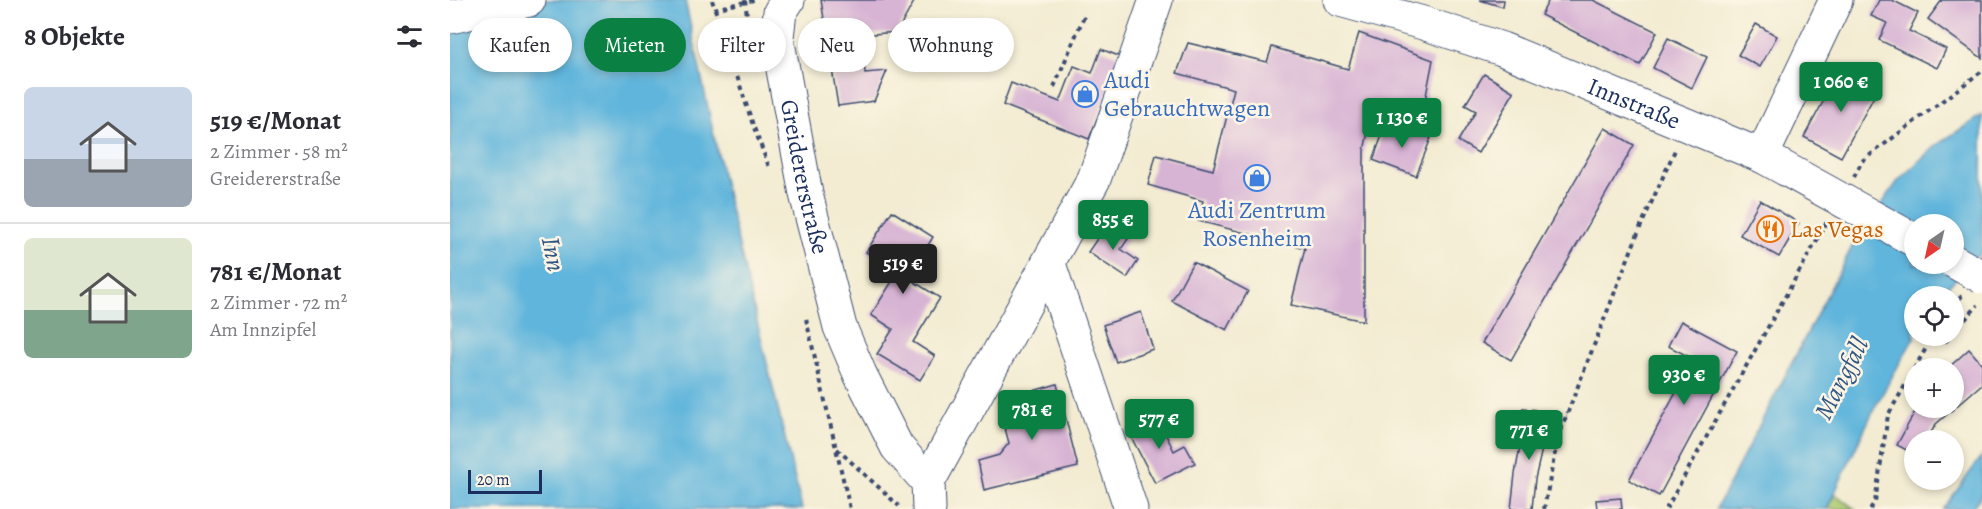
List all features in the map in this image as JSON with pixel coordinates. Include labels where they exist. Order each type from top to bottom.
[{"type":"street","points":[[450,17],[529,0]]},
{"type":"street","name":"Greidererstraße","points":[[788,0],[780,12],[777,37],[806,194],[840,327],[860,374],[897,447],[918,499]]},
{"type":"street","points":[[918,499],[1094,180],[1156,0]]},
{"type":"street","name":"Innstraße","points":[[1340,0],[1423,22],[1502,49],[1762,156],[1904,234]]},
{"type":"street","points":[[1762,156],[1836,0]]},
{"type":"street","points":[[1048,264],[1131,509]]},
{"type":"street","points":[[1964,267],[1982,277]]},
{"type":"path","points":[[712,0],[769,168]]},
{"type":"path","points":[[714,9],[755,0]]},
{"type":"path","points":[[1054,87],[1085,14]]},
{"type":"path","points":[[1666,509],[1863,161],[1982,71]]},
{"type":"path","points":[[1544,509],[1558,438],[1640,228],[1687,125]]},
{"type":"path","points":[[1964,321],[1982,300]]},
{"type":"path","points":[[804,314],[850,509]]},
{"type":"path","points":[[1870,509],[1875,502],[1888,415],[1904,387]]},
{"type":"path","points":[[1522,409],[1567,416]]},
{"type":"path","points":[[837,448],[918,499]]},
{"type":"green space","points":[[1835,494],[1855,509],[1827,509]]},
{"type":"water","name":"Inn","points":[[450,0],[685,0],[698,61],[698,72],[700,72],[726,192],[802,509],[450,509]]},
{"type":"water","name":"Mangfall","points":[[1982,115],[1982,252],[1964,270],[1964,214],[1904,214],[1904,274],[1960,274],[1949,286],[1904,286],[1904,346],[1909,346],[1875,407],[1827,509],[1716,509],[1853,245],[1898,181],[1935,146]]},
{"type":"water","points":[[1982,456],[1982,495],[1971,509],[1943,509],[1957,490],[1964,490],[1964,480]]},
{"type":"building","points":[[821,0],[915,0],[905,18],[888,18],[888,33],[876,34],[876,18],[824,18]]},
{"type":"building","points":[[1480,0],[1504,0],[1503,7]]},
{"type":"building","points":[[1549,0],[1593,0],[1657,32],[1640,65],[1541,15]]},
{"type":"building","points":[[1879,0],[1892,0],[1918,13],[1909,31],[1946,49],[1937,68],[1879,40],[1887,23],[1871,16]]},
{"type":"building","points":[[1942,0],[1982,0],[1982,58],[1928,19]]},
{"type":"building","points":[[1756,24],[1777,36],[1760,67],[1738,55]]},
{"type":"building","name":"Audi Zentrum Rosenheim","points":[[1359,33],[1433,60],[1423,111],[1374,103],[1364,151],[1364,321],[1291,305],[1305,248],[1198,221],[1203,201],[1148,185],[1156,155],[1213,170],[1234,89],[1177,73],[1188,43],[1267,62],[1272,47],[1348,69]]},
{"type":"building","points":[[1668,38],[1707,57],[1692,88],[1653,68]]},
{"type":"building","name":"Audi Gebrauchtwagen","points":[[1101,49],[1121,57],[1089,139],[1003,105],[1011,83],[1060,102],[1074,66],[1092,73]]},
{"type":"building","points":[[1841,69],[1878,89],[1841,157],[1804,137]]},
{"type":"building","points":[[887,71],[874,101],[838,106],[833,72]]},
{"type":"building","points":[[1484,74],[1514,92],[1478,153],[1458,141],[1476,111],[1465,105]]},
{"type":"building","points":[[1387,122],[1431,138],[1416,176],[1373,160]]},
{"type":"building","points":[[1605,128],[1634,145],[1511,360],[1482,343]]},
{"type":"building","name":"Las Vegas","points":[[1760,200],[1799,223],[1779,257],[1740,235]]},
{"type":"building","points":[[892,211],[933,237],[908,278],[940,298],[913,342],[935,356],[920,380],[877,354],[893,329],[871,315],[898,272],[866,252]]},
{"type":"building","points":[[1107,224],[1128,239],[1121,249],[1138,261],[1127,278],[1088,252]]},
{"type":"building","points":[[1193,262],[1248,291],[1227,330],[1172,301]]},
{"type":"building","points":[[1141,312],[1153,349],[1116,362],[1103,325]]},
{"type":"building","points":[[1681,321],[1737,351],[1659,496],[1629,480],[1694,359],[1668,346]]},
{"type":"building","points":[[1969,349],[1982,364],[1982,384],[1964,400],[1964,358],[1959,358]]},
{"type":"building","points":[[1057,384],[1078,467],[984,490],[978,461],[999,455],[1009,443],[1002,417],[1013,397]]},
{"type":"building","points":[[1526,414],[1549,419],[1535,479],[1532,509],[1511,509],[1515,474]]},
{"type":"building","points":[[1156,415],[1174,451],[1185,445],[1195,463],[1155,483],[1127,429]]},
{"type":"building","points":[[1912,418],[1943,418],[1932,430],[1905,430]]},
{"type":"building","points":[[1904,432],[1904,449],[1897,445]]},
{"type":"building","points":[[1621,498],[1622,509],[1597,509],[1596,500]]},
{"type":"place","name":"Audi Gebrauchtwagen","points":[[1085,94]]},
{"type":"place","name":"Audi Zentrum Rosenheim","points":[[1257,178]]},
{"type":"place","name":"Las Vegas","points":[[1770,229]]}]
